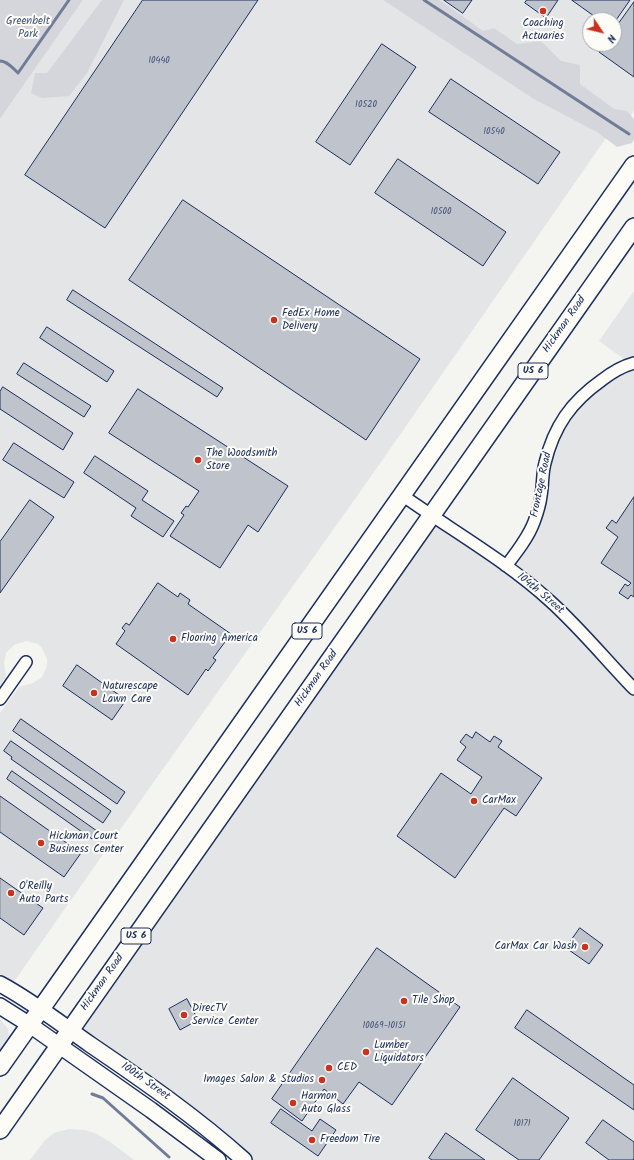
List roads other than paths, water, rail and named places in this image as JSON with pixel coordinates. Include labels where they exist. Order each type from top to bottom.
[{"type":"main road","name":"US 6","points":[[0,1067],[634,165]]},
{"type":"main road","name":"Hickman Road","points":[[0,1130],[634,227]]},
{"type":"main road","name":"100th Street","points":[[0,984],[41,1009],[167,1096],[244,1160]]},
{"type":"main road","name":"100th Street","points":[[0,1006],[59,1045],[151,1110],[218,1160]]},
{"type":"street","name":"Frontage Road","points":[[506,566],[520,547],[533,524],[541,497],[544,466],[548,450],[555,432],[562,420],[578,399],[588,390],[613,372],[634,363]]},
{"type":"street","name":"104th Street","points":[[402,495],[506,566],[549,600],[578,628],[634,688]]},
{"type":"street","points":[[0,699],[26,662]]},
{"type":"waterway","points":[[0,61],[7,63],[18,73],[69,0]]},
{"type":"waterway","points":[[424,0],[629,134]]},
{"type":"waterway","points":[[92,1094],[103,1098],[169,1157]]},
{"type":"place","name":"Coaching Actuaries","points":[[543,11]]},
{"type":"place","name":"FedEx Home Delivery","points":[[274,320]]},
{"type":"place","name":"The Woodsmith Store","points":[[198,460]]},
{"type":"place","name":"Flooring America","points":[[173,639]]},
{"type":"place","name":"Naturescape Lawn Care","points":[[94,693]]},
{"type":"place","name":"CarMax","points":[[474,801]]},
{"type":"place","name":"Hickman Court Business Center","points":[[41,843]]},
{"type":"place","name":"O'Reilly Auto Parts","points":[[11,893]]},
{"type":"place","name":"CarMax Car Wash","points":[[585,947]]},
{"type":"place","name":"Tile Shop","points":[[404,1001]]},
{"type":"place","name":"DirecTV Service Center","points":[[184,1015]]},
{"type":"place","name":"Lumber Liquidators","points":[[366,1052]]},
{"type":"place","name":"CED","points":[[329,1068]]},
{"type":"place","name":"Images Salon & Studios","points":[[322,1080]]},
{"type":"place","name":"Harmon Auto Glass","points":[[293,1103]]},
{"type":"place","name":"Freedom Tire","points":[[312,1140]]},
{"type":"park label","name":"Greenbelt Park","points":[[28,28]]}]
